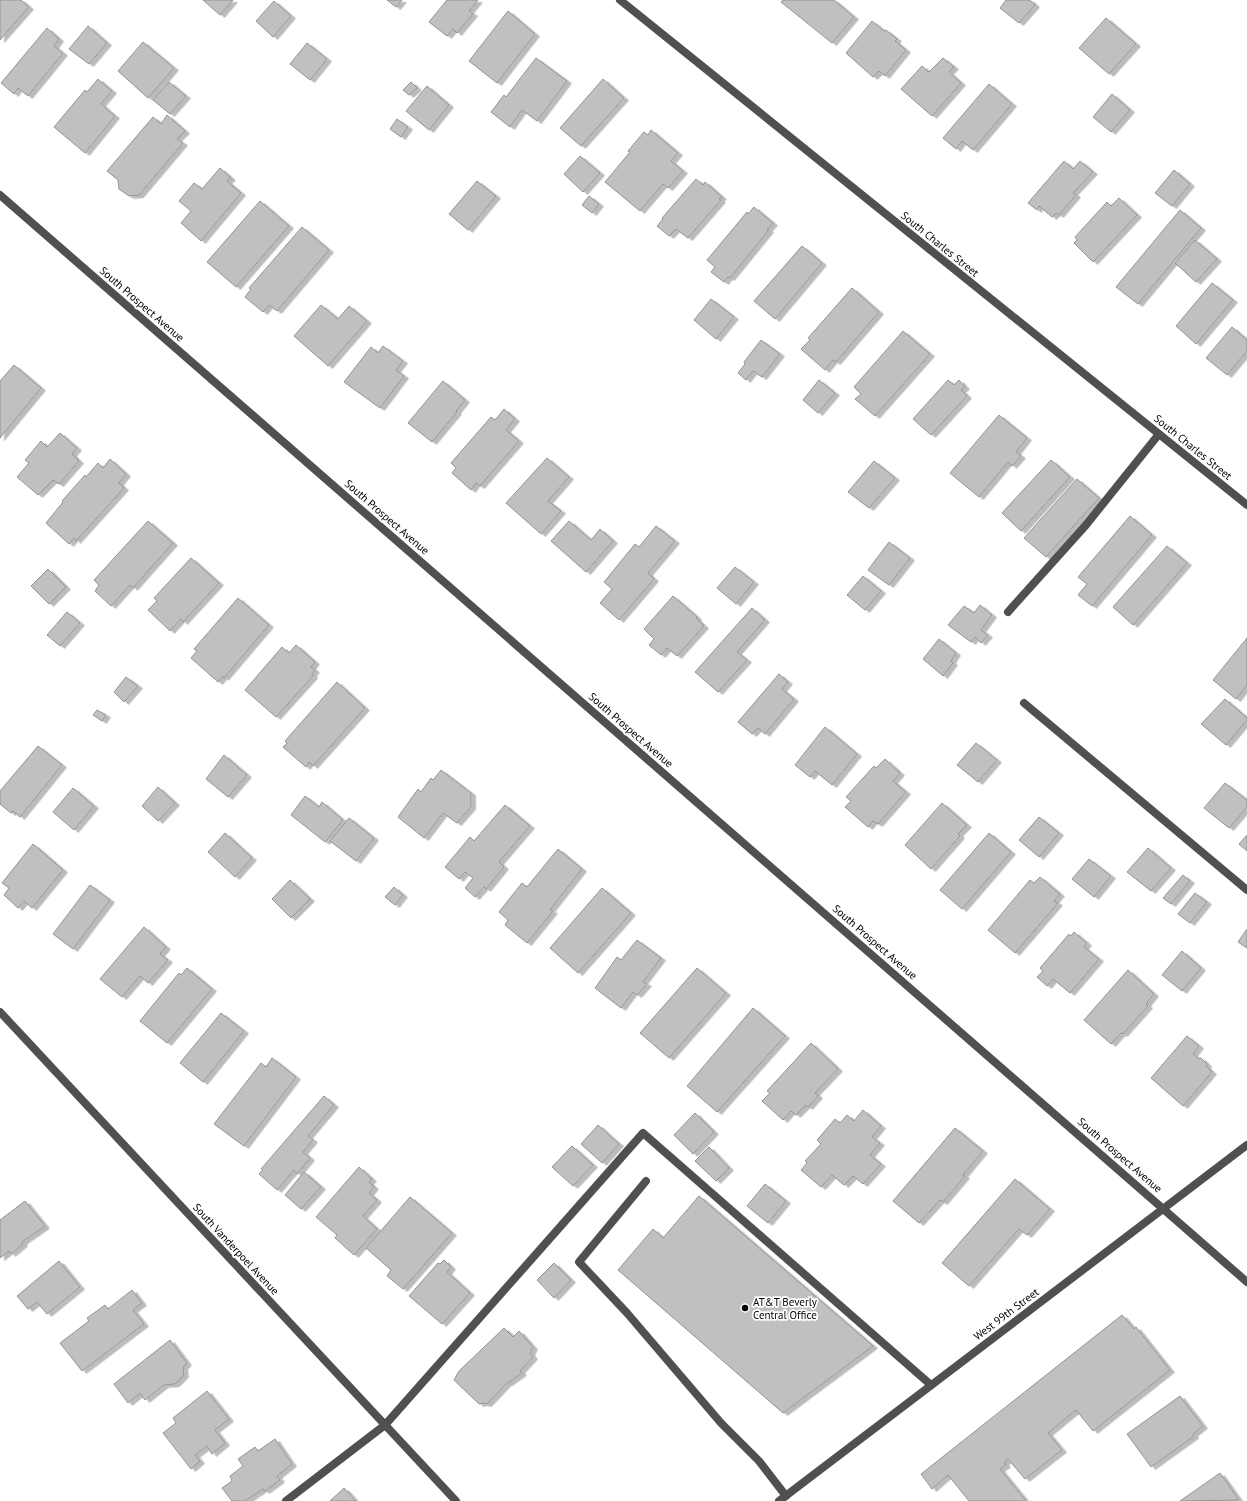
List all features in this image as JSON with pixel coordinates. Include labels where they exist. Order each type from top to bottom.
[{"type":"street","name":"South Charles Street","points":[[620,0],[1247,505]]},
{"type":"street","name":"South Prospect Avenue","points":[[0,195],[1164,1208],[1247,1282]]},
{"type":"street","points":[[1008,612],[1086,525],[1159,434]]},
{"type":"street","points":[[1024,703],[1247,890]]},
{"type":"street","name":"South Vanderpoel Avenue","points":[[0,1012],[456,1501]]},
{"type":"street","points":[[286,1501],[385,1425],[644,1133],[931,1385]]},
{"type":"street","name":"West 99th Street","points":[[783,1498],[1247,1145]]},
{"type":"street","points":[[646,1181],[579,1262],[627,1313],[721,1423],[759,1461],[783,1498]]},
{"type":"building","points":[[0,0],[21,0],[29,7],[0,40]]},
{"type":"building","points":[[203,0],[233,0],[220,15]]},
{"type":"building","points":[[387,0],[402,0],[396,7]]},
{"type":"building","points":[[447,0],[478,0],[469,11],[473,14],[457,33],[453,29],[447,36],[429,22]]},
{"type":"building","points":[[783,0],[834,0],[854,17],[832,43],[781,2]]},
{"type":"building","points":[[1006,0],[1030,0],[1035,5],[1019,23],[1000,8]]},
{"type":"building","points":[[274,1],[291,16],[273,37],[256,21]]},
{"type":"building","points":[[508,11],[535,34],[497,83],[469,61]]},
{"type":"building","points":[[1106,18],[1136,44],[1109,74],[1079,48]]},
{"type":"building","points":[[872,21],[897,39],[895,41],[906,50],[885,76],[879,71],[873,77],[846,53]]},
{"type":"building","points":[[88,26],[107,43],[89,64],[69,49]]},
{"type":"building","points":[[47,28],[59,39],[54,46],[63,53],[28,96],[18,88],[14,94],[1,83]]},
{"type":"building","points":[[143,42],[174,68],[148,98],[118,71]]},
{"type":"building","points":[[307,43],[327,59],[310,80],[290,64]]},
{"type":"building","points":[[536,58],[567,81],[537,121],[522,110],[510,127],[491,112],[504,95],[506,97]]},
{"type":"building","points":[[943,58],[954,67],[949,72],[961,83],[932,116],[901,89],[922,66],[929,72]]},
{"type":"building","points":[[98,79],[112,91],[101,104],[115,116],[85,153],[54,127],[85,90],[87,92]]},
{"type":"building","points":[[603,79],[624,98],[581,146],[560,128]]},
{"type":"building","points":[[169,82],[186,96],[170,114],[153,100]]},
{"type":"building","points":[[411,82],[417,88],[409,95],[403,90]]},
{"type":"building","points":[[989,84],[1012,104],[973,150],[962,141],[956,149],[943,138]]},
{"type":"building","points":[[427,86],[449,105],[429,130],[406,111]]},
{"type":"building","points":[[1112,94],[1130,110],[1111,132],[1093,117]]},
{"type":"building","points":[[167,115],[185,131],[177,139],[183,143],[139,195],[129,196],[119,189],[118,180],[107,171],[153,117],[161,124]]},
{"type":"building","points":[[397,119],[408,127],[401,137],[390,129]]},
{"type":"building","points":[[651,130],[678,153],[671,161],[683,171],[668,188],[663,184],[640,211],[605,182],[630,152],[628,151],[644,132],[648,135]]},
{"type":"building","points":[[580,156],[600,173],[583,192],[564,174]]},
{"type":"building","points":[[1064,161],[1073,169],[1080,161],[1093,172],[1073,193],[1076,195],[1059,215],[1056,213],[1052,217],[1039,206],[1037,210],[1028,203]]},
{"type":"building","points":[[220,168],[231,178],[227,181],[241,193],[201,241],[181,223],[191,211],[179,201],[194,183],[202,189]]},
{"type":"building","points":[[1174,170],[1190,184],[1172,206],[1155,193]]},
{"type":"building","points":[[696,179],[703,185],[705,182],[722,197],[719,199],[721,200],[688,238],[676,229],[669,236],[657,226],[663,219],[662,218]]},
{"type":"building","points":[[477,181],[496,196],[468,230],[449,214]]},
{"type":"building","points":[[589,196],[599,204],[592,213],[582,205]]},
{"type":"building","points":[[1119,198],[1137,215],[1093,262],[1074,243],[1077,240],[1075,237],[1107,202],[1111,206]]},
{"type":"building","points":[[260,201],[289,226],[236,287],[207,262]]},
{"type":"building","points":[[754,207],[773,223],[730,278],[728,277],[724,282],[711,272],[715,267],[707,260],[747,212],[748,214]]},
{"type":"building","points":[[1180,210],[1201,228],[1138,304],[1116,287]]},
{"type":"building","points":[[302,227],[329,250],[277,311],[269,305],[263,312],[245,297],[251,289],[249,288]]},
{"type":"building","points":[[1195,240],[1217,259],[1196,282],[1175,263]]},
{"type":"building","points":[[802,246],[822,263],[775,319],[754,301]]},
{"type":"building","points":[[1212,283],[1233,300],[1196,344],[1176,326]]},
{"type":"building","points":[[852,288],[879,312],[836,362],[833,360],[825,370],[801,349],[810,340],[808,338]]},
{"type":"building","points":[[711,299],[734,317],[716,339],[694,320]]},
{"type":"building","points":[[321,305],[338,319],[349,306],[367,321],[328,366],[294,336]]},
{"type":"building","points":[[1232,327],[1247,340],[1247,351],[1227,375],[1206,358]]},
{"type":"building","points":[[903,331],[930,354],[875,416],[855,399],[861,394],[854,387]]},
{"type":"building","points":[[761,340],[780,354],[762,377],[753,371],[746,380],[738,373],[745,364],[744,362]]},
{"type":"building","points":[[383,346],[403,361],[396,370],[404,376],[380,408],[344,382],[371,347],[378,353]]},
{"type":"building","points":[[14,365],[41,388],[0,438],[0,381]]},
{"type":"building","points":[[819,380],[835,393],[818,413],[803,400]]},
{"type":"building","points":[[948,380],[954,385],[959,380],[965,387],[961,390],[967,396],[931,435],[913,419]]},
{"type":"building","points":[[443,381],[465,400],[432,442],[408,423]]},
{"type":"building","points":[[504,409],[515,419],[506,430],[519,441],[480,486],[476,483],[471,490],[452,473],[456,468],[451,463],[491,417],[495,420]]},
{"type":"building","points":[[999,415],[1027,438],[1016,452],[1021,456],[1012,466],[1008,462],[979,497],[950,473]]},
{"type":"building","points":[[60,433],[77,448],[72,454],[79,461],[59,484],[53,480],[38,495],[17,477],[29,463],[25,460],[41,441],[47,447]]},
{"type":"building","points":[[547,458],[569,477],[548,501],[561,511],[541,534],[506,503]]},
{"type":"building","points":[[110,459],[126,474],[119,483],[124,488],[76,541],[74,538],[69,544],[46,523],[63,502],[62,501],[85,475],[86,477],[98,463],[103,468]]},
{"type":"building","points":[[1051,460],[1070,477],[1021,531],[1002,513]]},
{"type":"building","points":[[874,461],[895,478],[869,508],[848,492]]},
{"type":"building","points":[[1077,479],[1099,498],[1046,557],[1024,538]]},
{"type":"building","points":[[1130,516],[1152,535],[1092,606],[1078,595],[1087,584],[1078,577]]},
{"type":"building","points":[[148,521],[173,543],[133,588],[130,585],[111,606],[95,591],[99,585],[94,580]]},
{"type":"building","points":[[569,521],[591,540],[600,529],[613,541],[586,572],[551,541]]},
{"type":"building","points":[[656,526],[675,541],[648,573],[654,579],[619,620],[600,603],[612,589],[604,582],[635,544],[639,547]]},
{"type":"building","points":[[889,542],[910,558],[889,585],[868,570]]},
{"type":"building","points":[[1167,546],[1187,563],[1133,625],[1113,607]]},
{"type":"building","points":[[191,558],[219,583],[183,622],[181,619],[170,631],[148,610],[157,601],[154,598]]},
{"type":"building","points":[[735,567],[754,582],[736,604],[717,588]]},
{"type":"building","points":[[48,569],[66,587],[49,604],[31,586]]},
{"type":"building","points":[[863,576],[881,591],[865,610],[847,595]]},
{"type":"building","points":[[673,596],[697,617],[696,618],[704,626],[677,656],[667,648],[661,655],[649,645],[654,639],[644,629]]},
{"type":"building","points":[[238,598],[269,625],[224,678],[223,676],[218,682],[191,658],[197,651],[194,649]]},
{"type":"building","points":[[980,605],[992,615],[981,630],[988,635],[981,643],[975,637],[971,642],[948,625],[964,606],[974,613]]},
{"type":"building","points":[[752,608],[765,620],[737,652],[747,660],[718,692],[695,672]]},
{"type":"building","points":[[67,612],[80,623],[60,646],[47,635]]},
{"type":"building","points":[[1247,638],[1247,685],[1236,699],[1213,680]]},
{"type":"building","points":[[939,639],[956,653],[951,661],[953,663],[943,676],[923,659]]},
{"type":"building","points":[[296,645],[315,662],[311,667],[315,670],[312,674],[313,676],[276,717],[245,690],[282,647],[289,653]]},
{"type":"building","points":[[779,674],[788,682],[782,689],[794,699],[765,734],[758,728],[752,734],[738,722]]},
{"type":"building","points":[[126,677],[138,686],[124,702],[114,692]]},
{"type":"building","points":[[337,682],[365,708],[313,766],[309,762],[306,767],[283,747],[287,743],[285,741]]},
{"type":"building","points":[[1225,699],[1247,718],[1247,720],[1226,745],[1201,724]]},
{"type":"building","points":[[97,710],[106,715],[102,721],[93,715]]},
{"type":"building","points":[[825,727],[857,754],[832,785],[815,771],[810,777],[795,765]]},
{"type":"building","points":[[976,743],[997,760],[978,782],[957,765]]},
{"type":"building","points":[[38,746],[62,765],[20,817],[13,811],[11,813],[0,804],[0,791]]},
{"type":"building","points":[[224,755],[247,775],[228,797],[206,779]]},
{"type":"building","points":[[885,759],[900,773],[893,781],[906,792],[878,824],[873,821],[868,827],[845,807],[851,801],[846,797],[874,766],[876,768]]},
{"type":"building","points":[[441,770],[471,793],[471,807],[457,823],[443,813],[424,838],[398,817],[418,789],[421,792],[431,778],[433,780]]},
{"type":"building","points":[[1225,783],[1247,800],[1247,807],[1229,828],[1204,808]]},
{"type":"building","points":[[158,787],[175,803],[158,821],[142,806]]},
{"type":"building","points":[[73,788],[94,806],[74,830],[53,812]]},
{"type":"building","points":[[305,796],[319,807],[322,802],[343,820],[325,842],[291,815]]},
{"type":"building","points":[[942,803],[967,825],[958,834],[960,836],[931,869],[905,845]]},
{"type":"building","points":[[505,805],[530,826],[499,862],[504,867],[486,889],[484,887],[475,897],[465,888],[473,878],[465,872],[459,879],[445,867],[470,837],[474,841]]},
{"type":"building","points":[[1039,817],[1059,833],[1039,857],[1019,840]]},
{"type":"building","points":[[349,818],[374,838],[356,861],[330,841]]},
{"type":"building","points":[[225,833],[252,858],[235,877],[208,852]]},
{"type":"building","points":[[989,833],[1011,852],[962,909],[940,890]]},
{"type":"building","points":[[1247,835],[1247,851],[1239,844]]},
{"type":"building","points":[[33,844],[63,870],[32,908],[24,901],[18,908],[4,895],[9,888],[2,883]]},
{"type":"building","points":[[1148,848],[1171,868],[1151,891],[1127,872]]},
{"type":"building","points":[[558,849],[582,869],[550,910],[553,911],[527,943],[505,925],[508,920],[499,912],[522,883],[527,887]]},
{"type":"building","points":[[1089,859],[1111,876],[1094,897],[1072,879]]},
{"type":"building","points":[[1183,875],[1190,881],[1171,904],[1163,898]]},
{"type":"building","points":[[1040,877],[1060,894],[1054,901],[1058,903],[1015,953],[988,930],[1030,880],[1034,883]]},
{"type":"building","points":[[290,880],[310,899],[291,918],[272,899]]},
{"type":"building","points":[[90,885],[110,900],[73,949],[53,934]]},
{"type":"building","points":[[394,887],[403,895],[395,905],[385,897]]},
{"type":"building","points":[[602,888],[631,913],[578,973],[550,948]]},
{"type":"building","points":[[1195,893],[1207,902],[1190,923],[1178,914]]},
{"type":"building","points":[[144,927],[166,947],[160,954],[168,960],[148,983],[140,976],[122,997],[100,979]]},
{"type":"building","points":[[1247,929],[1247,948],[1238,942]]},
{"type":"building","points":[[1074,932],[1087,943],[1084,947],[1099,959],[1070,993],[1053,979],[1047,986],[1037,977],[1043,971],[1040,968],[1069,934],[1071,936]]},
{"type":"building","points":[[637,940],[661,958],[643,982],[647,984],[637,995],[633,992],[621,1008],[595,988],[617,957],[621,960]]},
{"type":"building","points":[[1182,951],[1201,968],[1182,991],[1162,975]]},
{"type":"building","points":[[187,968],[212,989],[167,1043],[140,1021],[179,973],[181,975]]},
{"type":"building","points":[[697,968],[726,993],[669,1058],[640,1033]]},
{"type":"building","points":[[1128,970],[1154,994],[1146,1004],[1148,1006],[1123,1034],[1121,1033],[1111,1044],[1084,1020]]},
{"type":"building","points":[[753,1008],[785,1036],[717,1112],[687,1086]]},
{"type":"building","points":[[221,1013],[244,1031],[203,1082],[180,1063]]},
{"type":"building","points":[[1187,1036],[1199,1046],[1193,1054],[1199,1059],[1201,1058],[1212,1072],[1183,1106],[1151,1078]]},
{"type":"building","points":[[811,1043],[838,1069],[815,1093],[818,1096],[808,1107],[806,1105],[796,1115],[791,1111],[783,1120],[762,1101],[770,1093],[767,1091]]},
{"type":"building","points":[[272,1058],[296,1077],[244,1146],[214,1124],[261,1063],[266,1067]]},
{"type":"building","points":[[324,1096],[334,1105],[308,1136],[313,1140],[303,1152],[310,1158],[297,1174],[294,1170],[277,1190],[259,1174],[263,1170],[261,1169]]},
{"type":"building","points":[[863,1110],[881,1126],[872,1137],[880,1143],[870,1155],[881,1164],[863,1184],[853,1176],[844,1185],[832,1175],[821,1187],[801,1170],[807,1163],[805,1161],[821,1144],[817,1140],[835,1119],[840,1123],[847,1115],[854,1121]]},
{"type":"building","points":[[695,1113],[714,1132],[693,1154],[674,1135]]},
{"type":"building","points":[[598,1125],[619,1144],[602,1163],[581,1144]]},
{"type":"building","points":[[955,1128],[983,1151],[963,1175],[965,1176],[943,1202],[940,1200],[919,1223],[893,1201]]},
{"type":"building","points":[[572,1146],[593,1165],[573,1186],[552,1167]]},
{"type":"building","points":[[709,1147],[729,1168],[716,1181],[695,1161]]},
{"type":"building","points":[[359,1167],[372,1179],[369,1182],[374,1187],[369,1193],[377,1200],[363,1216],[377,1229],[354,1255],[335,1238],[337,1235],[316,1217]]},
{"type":"building","points":[[304,1172],[321,1187],[301,1209],[285,1195]]},
{"type":"building","points":[[1015,1179],[1050,1209],[1027,1235],[1019,1229],[969,1286],[942,1263]]},
{"type":"building","points":[[765,1184],[786,1201],[768,1223],[747,1206]]},
{"type":"building","name":"AT&T Beverly Central Office","points":[[699,1196],[873,1346],[783,1413],[618,1270],[653,1229],[663,1238]]},
{"type":"building","points":[[410,1197],[452,1233],[403,1289],[387,1276],[391,1270],[366,1248]]},
{"type":"building","points":[[25,1201],[45,1226],[22,1242],[23,1244],[11,1254],[9,1251],[0,1258],[0,1220]]},
{"type":"building","points":[[444,1260],[451,1267],[447,1272],[470,1293],[442,1324],[409,1296],[438,1263],[440,1264]]},
{"type":"building","points":[[59,1261],[80,1287],[47,1314],[37,1302],[28,1309],[17,1296]]},
{"type":"building","points":[[554,1263],[571,1280],[554,1298],[537,1280]]},
{"type":"building","points":[[132,1290],[142,1303],[133,1310],[144,1324],[82,1371],[60,1343],[89,1321],[87,1318],[105,1305],[108,1309]]},
{"type":"building","points":[[1122,1315],[1134,1329],[1136,1327],[1170,1370],[1093,1431],[1076,1410],[1048,1433],[1062,1450],[1025,1479],[1008,1459],[1004,1463],[1006,1465],[1000,1469],[1026,1501],[969,1501],[948,1475],[932,1489],[921,1474]]},
{"type":"building","points":[[504,1328],[513,1337],[519,1331],[533,1347],[530,1353],[533,1357],[520,1371],[522,1373],[507,1383],[487,1404],[479,1404],[454,1380],[459,1371]]},
{"type":"building","points":[[170,1340],[187,1363],[183,1367],[184,1375],[175,1384],[164,1385],[145,1400],[140,1393],[128,1403],[114,1384]]},
{"type":"building","points":[[207,1391],[229,1419],[215,1430],[225,1443],[212,1454],[207,1446],[195,1455],[200,1461],[191,1469],[163,1433],[176,1423],[173,1418]]},
{"type":"building","points":[[1180,1396],[1203,1426],[1193,1434],[1194,1436],[1151,1467],[1127,1434]]},
{"type":"building","points":[[275,1439],[292,1464],[277,1476],[280,1480],[265,1491],[263,1489],[245,1501],[232,1501],[222,1488],[232,1481],[230,1476],[243,1466],[238,1459],[255,1447],[258,1451]]},
{"type":"building","points":[[1220,1473],[1239,1500],[1180,1501]]},
{"type":"building","points":[[344,1488],[356,1501],[330,1501]]},
{"type":"place","name":"AT&T Beverly Central Office","points":[[745,1308]]}]
